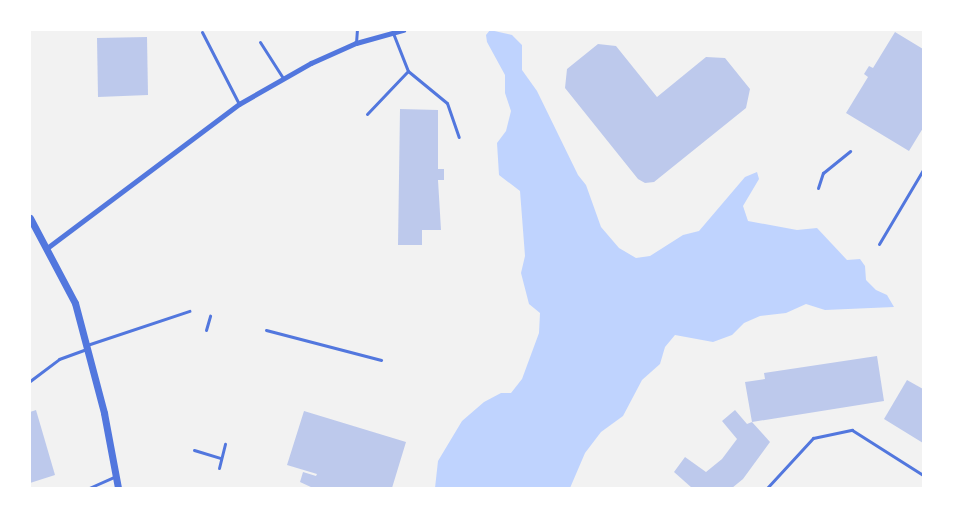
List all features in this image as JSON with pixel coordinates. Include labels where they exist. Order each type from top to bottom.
[{"type":"street","points":[[47,248],[239,104],[283,78],[356,42],[402,30]]},
{"type":"street","points":[[30,218],[75,303],[104,413],[118,488]]},
{"type":"lane","points":[[356,42],[357,30]]},
{"type":"lane","points":[[202,32],[239,104]]},
{"type":"lane","points":[[393,33],[408,71],[447,103],[459,137]]},
{"type":"lane","points":[[260,42],[283,78]]},
{"type":"lane","points":[[367,114],[408,71]]},
{"type":"lane","points":[[818,188],[823,173],[850,151]]},
{"type":"lane","points":[[879,244],[923,170]]},
{"type":"lane","points":[[30,382],[60,359],[86,347],[189,311]]},
{"type":"lane","points":[[206,330],[210,316]]},
{"type":"lane","points":[[266,330],[381,360]]},
{"type":"lane","points":[[767,488],[813,438],[852,430],[923,475]]},
{"type":"lane","points":[[219,468],[225,444]]},
{"type":"lane","points":[[194,450],[221,458]]},
{"type":"lane","points":[[89,488],[116,476]]},
{"type":"water","points":[[490,30],[512,35],[522,45],[522,70],[537,91],[578,175],[586,185],[601,227],[619,248],[636,258],[650,256],[683,235],[699,231],[745,177],[757,172],[759,179],[743,206],[748,221],[797,230],[817,228],[847,260],[860,259],[865,266],[866,280],[876,290],[887,295],[894,307],[825,310],[806,304],[786,313],[760,316],[744,323],[732,335],[713,342],[675,335],[665,347],[660,364],[642,380],[623,416],[601,432],[585,453],[570,488],[435,488],[438,461],[462,421],[484,402],[501,393],[511,393],[522,379],[539,333],[540,313],[529,304],[521,273],[525,256],[520,191],[499,175],[497,143],[506,131],[511,111],[505,93],[505,75],[487,42],[486,35]]},
{"type":"building","points":[[895,32],[923,49],[923,128],[909,151],[846,113],[868,77],[864,74],[869,66],[873,68]]},
{"type":"building","points":[[147,37],[148,95],[98,97],[97,38]]},
{"type":"building","points":[[598,44],[616,46],[657,97],[706,57],[725,58],[750,89],[746,108],[654,182],[645,183],[638,179],[565,88],[567,69]]},
{"type":"building","points":[[400,109],[438,110],[438,169],[444,169],[444,180],[438,180],[441,230],[422,230],[422,245],[398,245]]},
{"type":"building","points":[[877,356],[884,401],[752,422],[745,382],[765,379],[764,373]]},
{"type":"building","points":[[907,380],[923,389],[923,443],[884,419]]},
{"type":"building","points":[[36,410],[55,475],[30,483],[30,412]]},
{"type":"building","points":[[735,410],[747,424],[752,422],[770,442],[743,479],[732,488],[692,488],[674,472],[685,457],[706,472],[722,459],[737,439],[722,421]]},
{"type":"building","points":[[304,411],[406,442],[392,488],[313,488],[300,482],[303,472],[316,476],[317,474],[287,465]]}]
